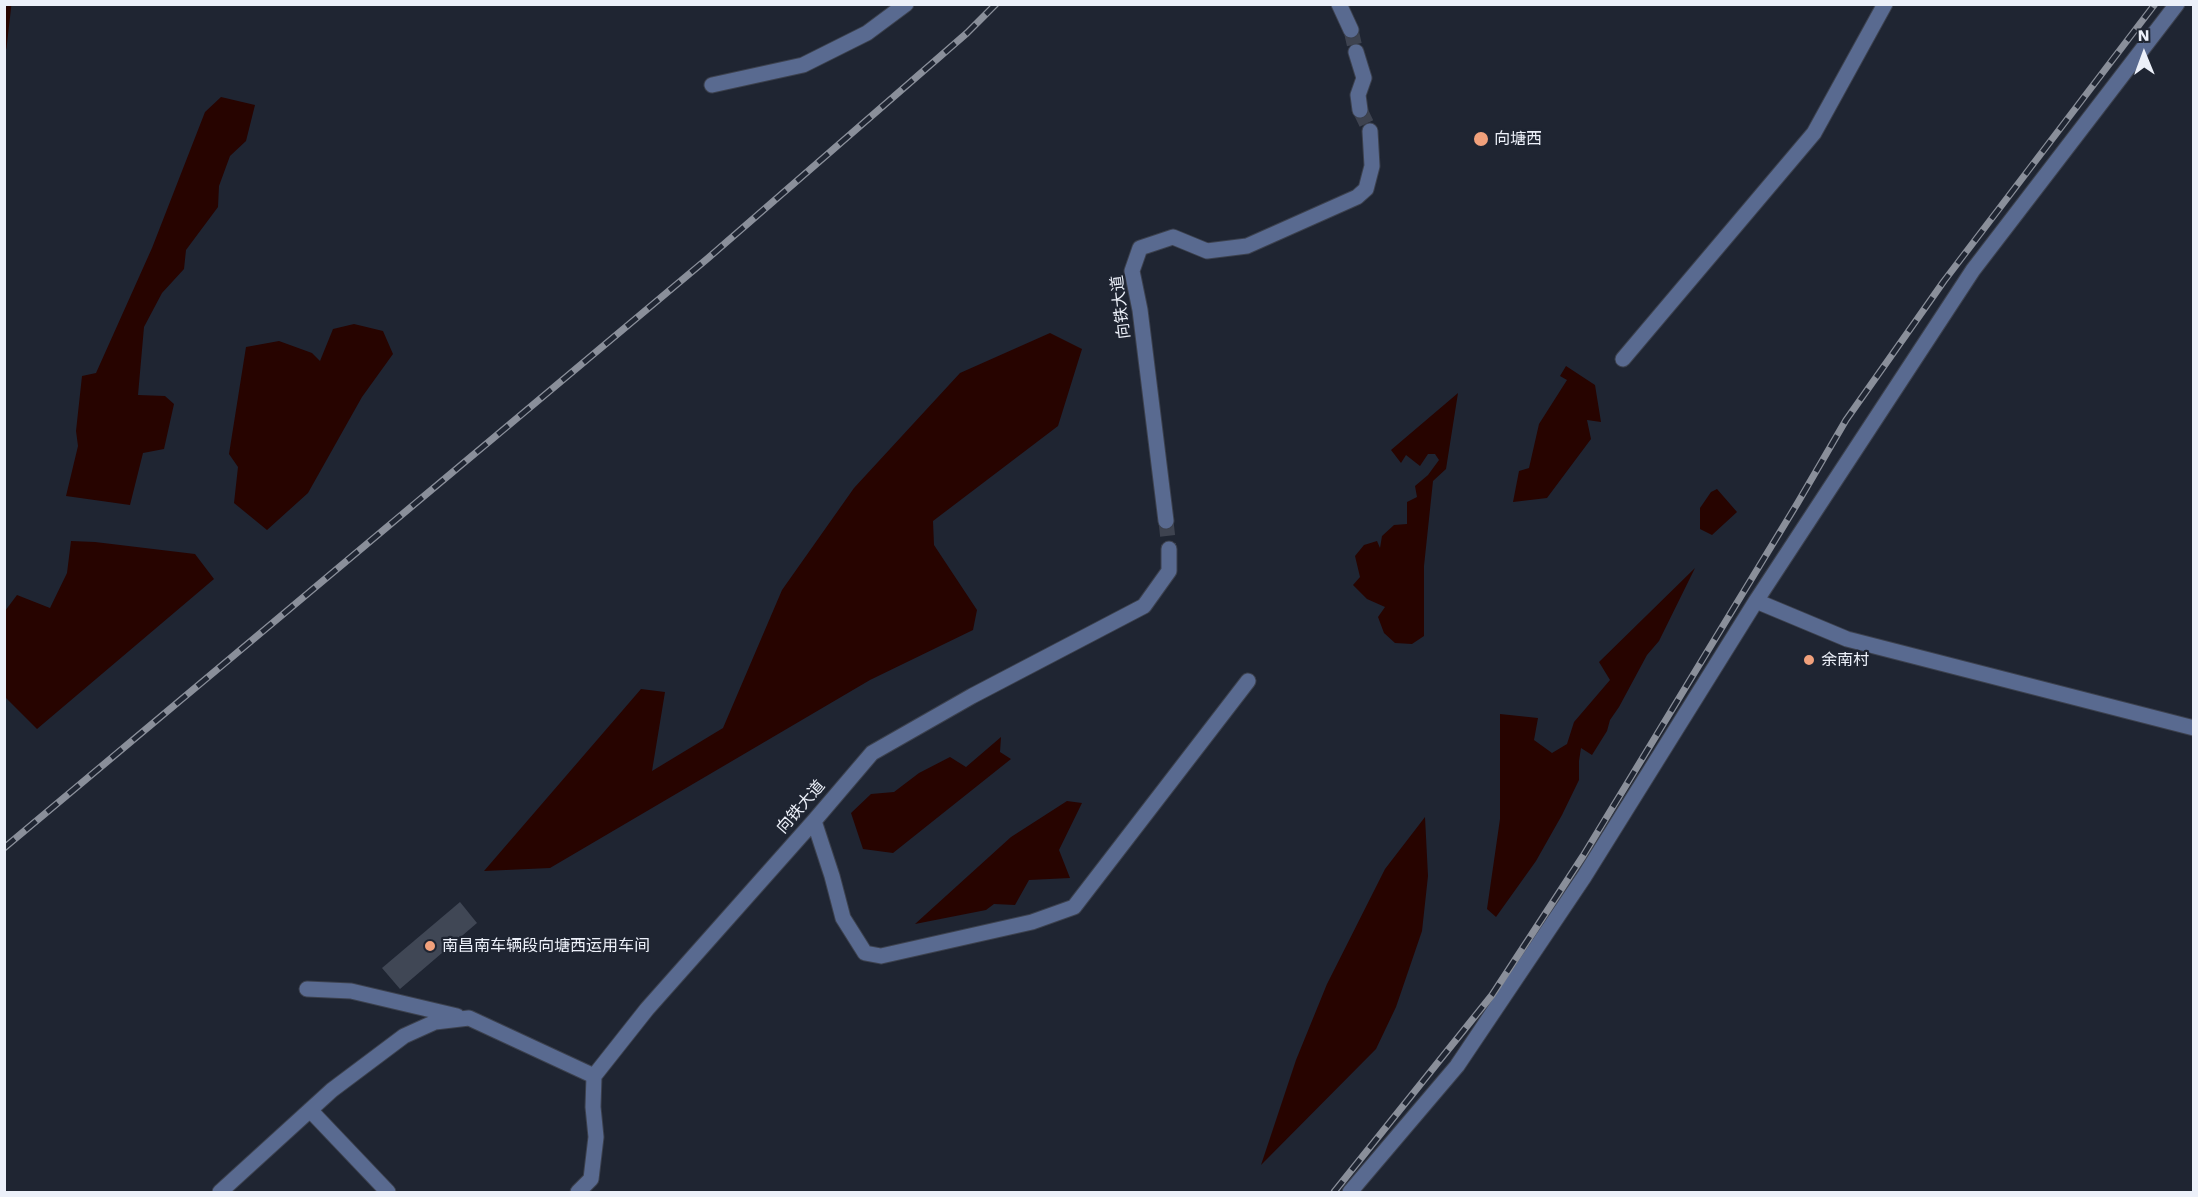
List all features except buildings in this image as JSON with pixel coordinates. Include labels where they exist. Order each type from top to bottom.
[{"type":"street","points":[[712,86],[803,66],[867,33],[906,4]]},
{"type":"street","points":[[1339,4],[1351,30]]},
{"type":"street","points":[[1623,359],[1814,133],[1885,4]]},
{"type":"street","points":[[1350,1192],[1457,1066],[1584,877],[1756,601],[1973,270],[2177,4]]},
{"type":"street","points":[[1356,52],[1364,78],[1358,95],[1360,110]]},
{"type":"street","name":"向铁大道","points":[[1166,521],[1140,310],[1132,272],[1140,248],[1173,237],[1208,252],[1247,246],[1357,197],[1366,189],[1372,166],[1370,131]]},
{"type":"street","name":"向铁大道","points":[[594,1076],[647,1010],[872,753],[972,696],[1144,606],[1169,571],[1169,549]]},
{"type":"street","points":[[1756,601],[1847,639],[2193,728]]},
{"type":"street","points":[[814,821],[843,918],[864,953],[881,956],[1032,922],[1074,907],[1248,681]]},
{"type":"street","points":[[307,989],[351,991],[469,1018],[594,1076],[593,1107],[596,1137],[591,1179],[578,1192]]},
{"type":"street","points":[[220,1192],[332,1090],[404,1036],[435,1022],[469,1018]]},
{"type":"street","points":[[310,1110],[388,1192]]},
{"type":"shaded area","points":[[221,97],[255,105],[246,141],[230,156],[219,186],[218,207],[186,250],[184,269],[162,293],[144,327],[138,395],[165,396],[174,404],[164,449],[143,453],[130,505],[66,496],[78,446],[76,431],[82,376],[96,373],[152,248],[205,112]]},
{"type":"shaded area","points":[[354,324],[383,331],[393,354],[362,397],[308,493],[267,530],[234,503],[238,467],[229,454],[246,347],[279,341],[312,353],[320,361],[333,329]]},
{"type":"shaded area","points":[[1050,333],[1082,349],[1058,426],[933,521],[934,545],[977,610],[973,630],[870,680],[550,868],[484,871],[641,689],[665,692],[652,771],[723,728],[782,590],[854,488],[960,373]]},
{"type":"shaded area","points":[[1566,366],[1595,385],[1601,422],[1587,420],[1591,439],[1547,498],[1513,502],[1519,471],[1529,468],[1539,424],[1567,380],[1560,376]]},
{"type":"shaded area","points":[[1458,393],[1446,469],[1433,481],[1424,566],[1424,636],[1412,644],[1395,643],[1384,633],[1378,617],[1385,607],[1367,599],[1353,585],[1360,577],[1355,556],[1364,545],[1377,541],[1380,548],[1382,536],[1394,525],[1407,524],[1407,502],[1417,497],[1415,486],[1428,475],[1439,460],[1435,454],[1428,454],[1420,466],[1406,455],[1401,463],[1391,450]]},
{"type":"shaded area","points":[[1717,489],[1737,512],[1712,535],[1700,529],[1700,508],[1711,492]]},
{"type":"shaded area","points":[[71,541],[195,554],[214,579],[37,729],[5,697],[5,611],[17,595],[50,608],[67,573]]},
{"type":"shaded area","points":[[1695,568],[1659,641],[1647,655],[1592,755],[1581,748],[1579,780],[1562,815],[1536,861],[1496,917],[1487,909],[1500,819],[1500,714],[1538,718],[1534,740],[1552,753],[1567,744],[1574,722],[1610,680],[1599,662]]},
{"type":"shaded area","points":[[1001,737],[1000,752],[1011,759],[893,853],[863,849],[851,813],[871,794],[894,792],[919,773],[950,757],[966,767]]},
{"type":"shaded area","points":[[1067,801],[1082,803],[1059,850],[1070,878],[1029,880],[1015,905],[994,904],[986,910],[915,924],[1011,837]]},
{"type":"shaded area","points":[[1425,817],[1428,876],[1422,931],[1396,1007],[1376,1049],[1261,1165],[1296,1060],[1327,984],[1385,869]]},
{"type":"waterway","points":[[4,48],[9,4]]},
{"type":"tunnel","points":[[1351,30],[1356,52]]},
{"type":"tunnel","points":[[1360,110],[1370,131]]},
{"type":"tunnel","points":[[1166,521],[1169,549]]},
{"type":"railway","points":[[4,848],[707,259],[967,33],[996,4]]},
{"type":"railway","points":[[1334,1192],[1492,995],[1583,856],[1846,420],[1944,281],[2155,4]]},
{"type":"place","name":"向塘西","points":[[1481,139]]},
{"type":"place","name":"余南村","points":[[1809,660]]},
{"type":"place","name":"南昌南车辆段向塘西运用车间","points":[[430,946]]}]
